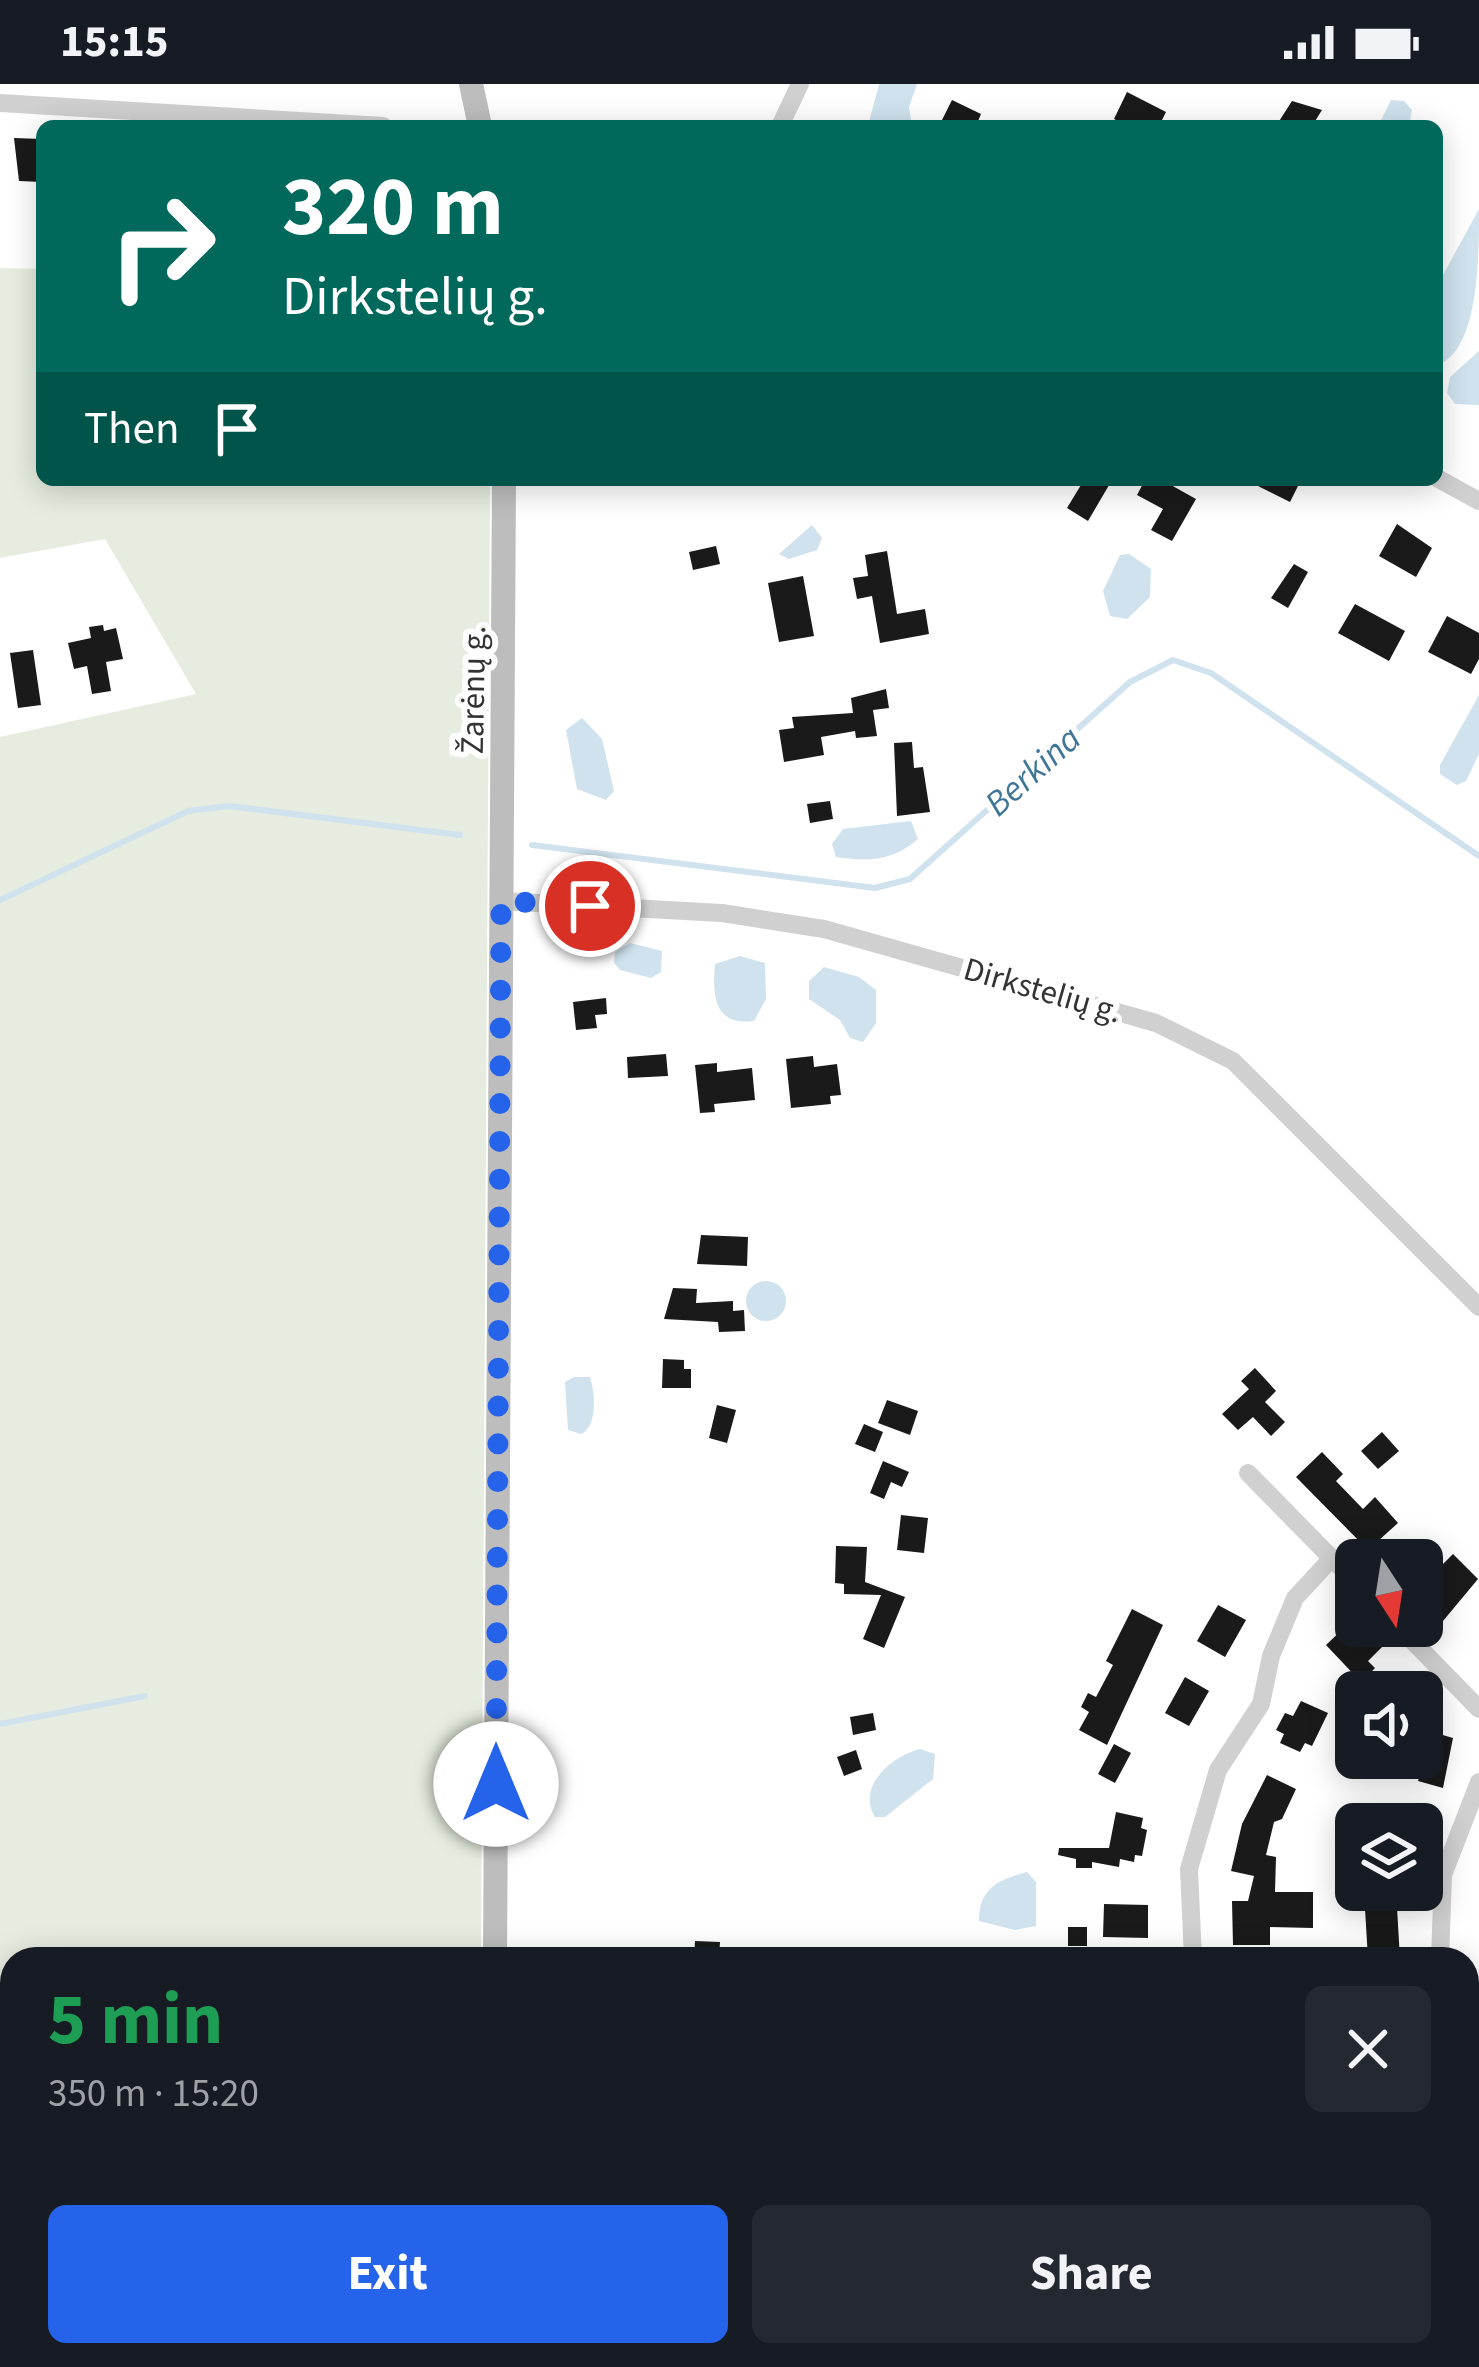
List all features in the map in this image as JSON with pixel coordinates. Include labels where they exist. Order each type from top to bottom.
[{"type":"main road","points":[[471,84],[474,120]]},
{"type":"main road","name":"Žarėnų g.","points":[[495,1947],[504,486]]},
{"type":"street","points":[[783,120],[800,84]]},
{"type":"street","points":[[0,104],[279,120]]},
{"type":"street","points":[[1443,481],[1479,501]]},
{"type":"street","name":"Dirkstelių g.","points":[[501,901],[722,913],[824,929],[1156,1023],[1233,1061],[1479,1307]]},
{"type":"street","points":[[1248,1473],[1335,1561]]},
{"type":"street","points":[[1192,1947],[1189,1869],[1218,1770],[1262,1704],[1270,1656],[1295,1598],[1332,1558]]},
{"type":"street","points":[[1418,1647],[1479,1709]]},
{"type":"street","points":[[1440,1947],[1443,1875],[1479,1782]]},
{"type":"shaded area","points":[[0,268],[36,269],[36,486],[490,486],[481,1947],[0,1947],[0,737],[196,694],[105,539],[0,558]]},
{"type":"water","points":[[879,84],[917,84],[909,107],[911,120],[870,120]]},
{"type":"water","points":[[1391,100],[1404,101],[1412,110],[1410,120],[1381,120]]},
{"type":"water","points":[[1479,209],[1477,275],[1469,321],[1462,341],[1443,362],[1443,275]]},
{"type":"water","points":[[1479,351],[1479,405],[1455,404],[1447,393],[1450,377]]},
{"type":"water","points":[[812,525],[822,538],[817,550],[789,559],[779,554]]},
{"type":"water","points":[[1129,554],[1151,569],[1150,597],[1127,619],[1110,616],[1103,591],[1120,555]]},
{"type":"water","points":[[1479,695],[1479,754],[1466,781],[1457,785],[1440,774],[1440,765]]},
{"type":"water","points":[[582,718],[602,739],[614,791],[606,800],[577,789],[566,730]]},
{"type":"water","points":[[911,821],[918,839],[899,852],[870,859],[836,857],[832,844],[843,829]]},
{"type":"water","points":[[630,943],[662,951],[661,972],[651,978],[620,970],[614,963],[615,952]]},
{"type":"water","points":[[740,956],[765,963],[766,999],[754,1021],[731,1019],[716,998],[715,964]]},
{"type":"water","points":[[824,967],[859,977],[876,990],[876,1023],[863,1042],[850,1038],[840,1020],[809,999],[809,981]]},
{"type":"water","points":[[766,1281],[780,1287],[786,1301],[780,1315],[766,1321],[752,1315],[746,1301],[752,1287]]},
{"type":"water","points":[[590,1377],[593,1392],[593,1417],[581,1434],[568,1430],[565,1382]]},
{"type":"water","points":[[920,1749],[935,1754],[933,1779],[885,1817],[875,1817],[870,1794],[880,1774],[898,1758]]},
{"type":"water","points":[[1027,1872],[1036,1882],[1036,1926],[1015,1930],[979,1921],[982,1901],[992,1887]]},
{"type":"building","points":[[1127,92],[1166,112],[1162,120],[1114,119]]},
{"type":"building","points":[[952,100],[981,114],[978,120],[942,120]]},
{"type":"building","points":[[1292,101],[1322,110],[1316,120],[1280,120]]},
{"type":"building","points":[[14,138],[36,139],[36,182],[19,181]]},
{"type":"building","points":[[1080,486],[1108,486],[1088,521],[1067,508]]},
{"type":"building","points":[[1142,486],[1173,486],[1196,499],[1172,541],[1151,530],[1163,509],[1137,495]]},
{"type":"building","points":[[1258,486],[1298,486],[1290,502]]},
{"type":"building","points":[[1397,524],[1432,548],[1416,577],[1379,556]]},
{"type":"building","points":[[716,546],[720,564],[693,570],[689,552]]},
{"type":"building","points":[[887,551],[897,614],[925,609],[929,634],[880,643],[872,596],[857,599],[853,578],[868,576],[865,555]]},
{"type":"building","points":[[1294,564],[1308,572],[1288,608],[1271,598]]},
{"type":"building","points":[[803,576],[814,636],[779,642],[768,583]]},
{"type":"building","points":[[1355,604],[1405,631],[1389,661],[1338,633]]},
{"type":"building","points":[[1447,616],[1479,633],[1479,659],[1471,674],[1428,652]]},
{"type":"building","points":[[103,625],[104,631],[116,628],[123,659],[106,662],[111,691],[92,694],[87,666],[74,669],[68,643],[91,638],[89,627]]},
{"type":"building","points":[[33,650],[41,705],[18,708],[10,653]]},
{"type":"building","points":[[886,689],[889,708],[873,710],[877,736],[856,738],[855,731],[821,737],[824,755],[784,762],[779,730],[794,728],[792,717],[853,713],[851,698]]},
{"type":"building","points":[[912,742],[914,768],[923,767],[930,812],[897,816],[894,743]]},
{"type":"building","points":[[830,801],[833,819],[810,823],[807,804]]},
{"type":"building","points":[[606,998],[607,1014],[595,1015],[597,1028],[576,1030],[573,1002]]},
{"type":"building","points":[[666,1054],[668,1076],[628,1078],[627,1057]]},
{"type":"building","points":[[813,1056],[814,1067],[837,1064],[841,1095],[830,1096],[831,1104],[791,1108],[786,1059]]},
{"type":"building","points":[[717,1063],[717,1072],[752,1068],[755,1100],[714,1104],[715,1112],[700,1113],[695,1065]]},
{"type":"building","points":[[701,1235],[748,1237],[747,1266],[697,1264]]},
{"type":"building","points":[[673,1288],[697,1289],[696,1303],[733,1301],[733,1311],[744,1310],[745,1331],[719,1332],[718,1322],[664,1319]]},
{"type":"building","points":[[663,1359],[684,1360],[684,1369],[691,1369],[691,1388],[662,1388]]},
{"type":"building","points":[[1255,1368],[1276,1391],[1265,1402],[1285,1422],[1271,1436],[1253,1417],[1238,1430],[1222,1414],[1249,1389],[1241,1381]]},
{"type":"building","points":[[887,1400],[918,1411],[910,1435],[878,1423]]},
{"type":"building","points":[[717,1405],[736,1410],[727,1443],[709,1438]]},
{"type":"building","points":[[864,1424],[883,1432],[875,1452],[855,1444]]},
{"type":"building","points":[[1382,1432],[1399,1451],[1378,1469],[1361,1451]]},
{"type":"building","points":[[1322,1452],[1343,1474],[1336,1481],[1363,1509],[1375,1497],[1398,1523],[1380,1539],[1357,1539],[1296,1477]]},
{"type":"building","points":[[883,1461],[909,1472],[902,1487],[891,1482],[884,1499],[870,1493]]},
{"type":"building","points":[[901,1515],[928,1518],[924,1553],[897,1550]]},
{"type":"building","points":[[836,1546],[867,1547],[865,1582],[905,1597],[884,1648],[863,1639],[881,1595],[844,1594],[844,1584],[835,1583]]},
{"type":"building","points":[[1453,1554],[1478,1579],[1443,1621],[1443,1564]]},
{"type":"building","points":[[1218,1605],[1246,1620],[1225,1657],[1197,1641]]},
{"type":"building","points":[[1132,1609],[1163,1625],[1107,1745],[1079,1730],[1089,1712],[1081,1707],[1088,1693],[1096,1697],[1113,1665],[1106,1661]]},
{"type":"building","points":[[1335,1636],[1335,1647],[1382,1647],[1368,1661],[1375,1668],[1372,1671],[1351,1671],[1326,1645]]},
{"type":"building","points":[[1185,1677],[1209,1691],[1189,1726],[1165,1713]]},
{"type":"building","points":[[1301,1701],[1328,1713],[1312,1746],[1305,1743],[1300,1752],[1280,1743],[1284,1734],[1276,1730],[1285,1713],[1293,1716]]},
{"type":"building","points":[[873,1713],[876,1730],[853,1735],[850,1717]]},
{"type":"building","points":[[1443,1735],[1453,1738],[1443,1788],[1418,1781],[1443,1779]]},
{"type":"building","points":[[1114,1744],[1131,1753],[1115,1783],[1098,1774]]},
{"type":"building","points":[[856,1750],[862,1769],[844,1776],[837,1757]]},
{"type":"building","points":[[1267,1775],[1296,1789],[1282,1819],[1274,1822],[1266,1855],[1276,1857],[1275,1892],[1313,1892],[1313,1928],[1270,1927],[1270,1945],[1233,1945],[1232,1901],[1248,1901],[1254,1876],[1231,1871],[1242,1824]]},
{"type":"building","points":[[1116,1812],[1143,1818],[1141,1828],[1147,1830],[1142,1856],[1135,1855],[1134,1862],[1120,1859],[1119,1867],[1092,1862],[1092,1868],[1076,1868],[1076,1859],[1058,1855],[1059,1848],[1109,1848]]},
{"type":"building","points":[[1104,1904],[1148,1905],[1148,1938],[1103,1937]]},
{"type":"building","points":[[1365,1911],[1397,1911],[1399,1947],[1367,1947]]},
{"type":"building","points":[[1068,1927],[1087,1927],[1087,1946],[1068,1946]]},
{"type":"building","points":[[695,1941],[720,1942],[720,1947],[695,1947]]},
{"type":"waterway","name":"Berkina","points":[[532,845],[875,888],[910,879],[1130,682],[1173,660],[1211,673],[1479,856]]},
{"type":"waterway","name":"Berkina","points":[[0,900],[188,811],[229,806],[460,835]]},
{"type":"waterway","points":[[0,1724],[145,1696]]},
{"type":"route","points":[[496,1784],[501,901],[590,906]]}]
